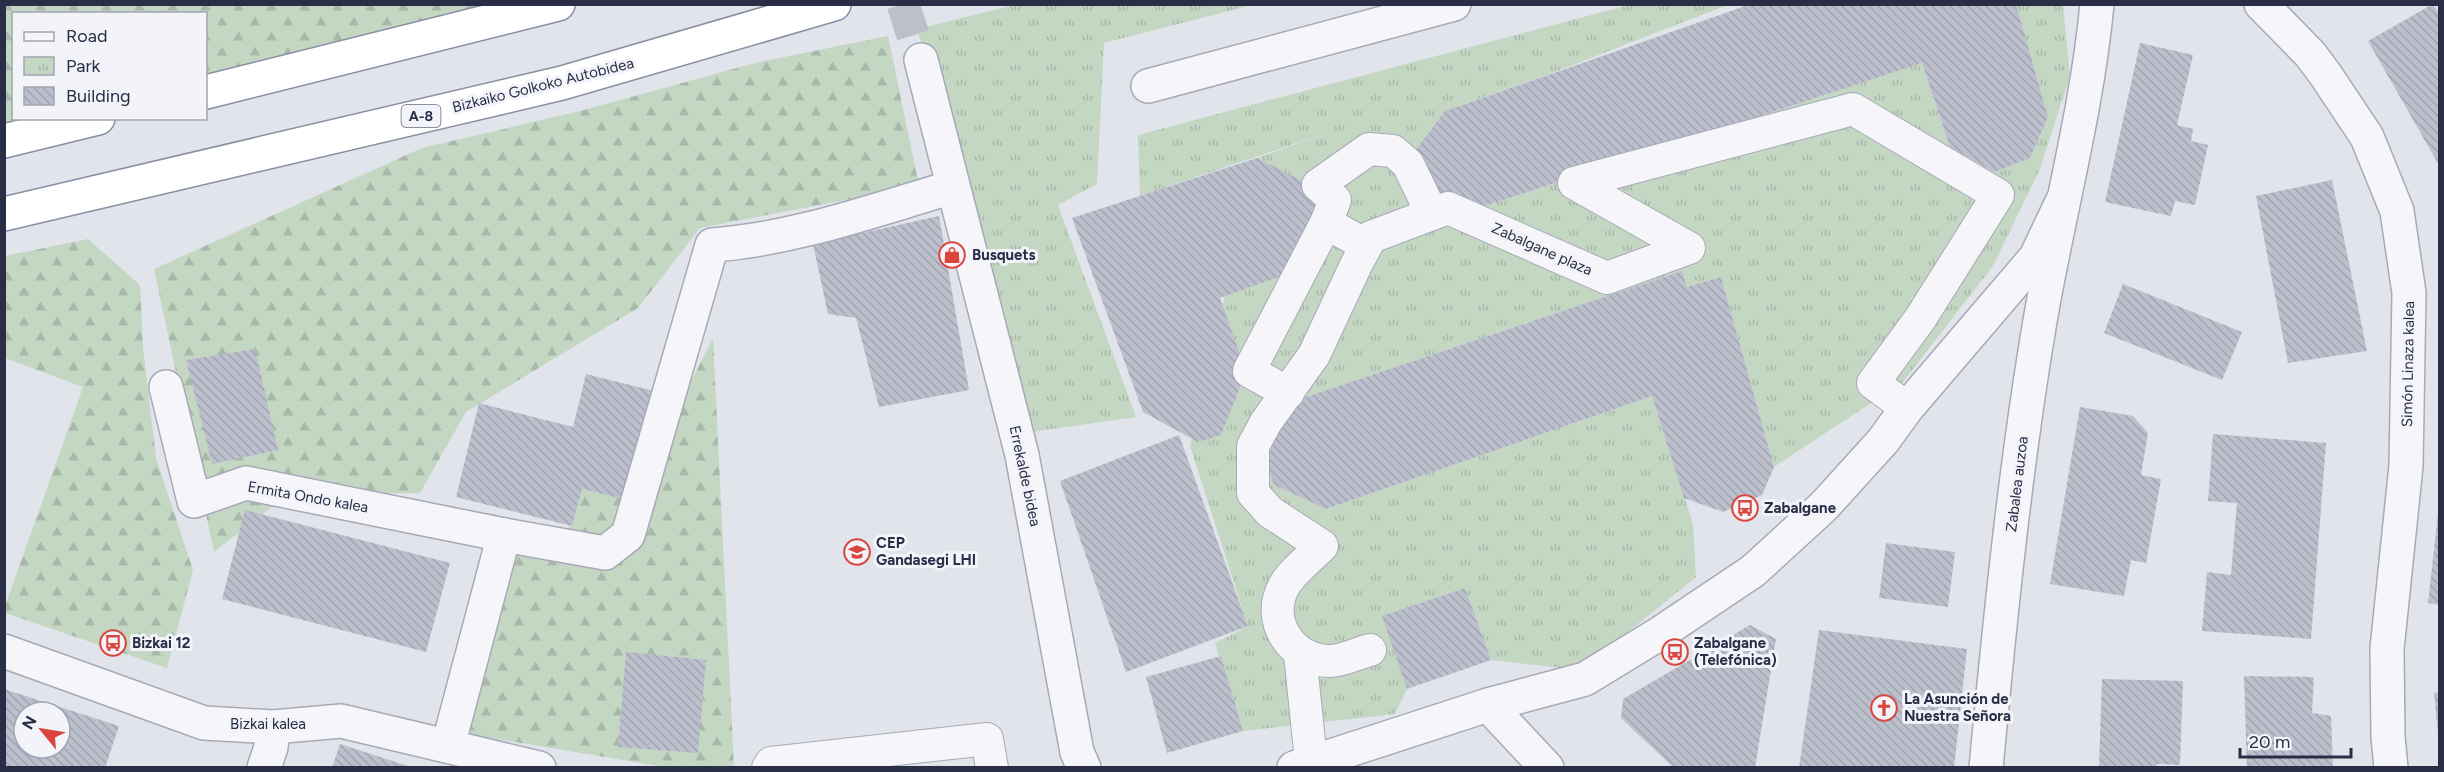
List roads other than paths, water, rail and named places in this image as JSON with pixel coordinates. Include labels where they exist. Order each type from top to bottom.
[{"type":"highway","points":[[207,92],[558,4]]},
{"type":"highway","name":"Bizkaiko Golkoko Autobidea","points":[[4,214],[562,83],[834,4]]},
{"type":"highway","points":[[4,141],[90,120]]},
{"type":"street","points":[[1148,86],[1454,4]]},
{"type":"street","points":[[1300,654],[1302,764],[1488,705],[1585,679],[1662,632],[1753,571],[1824,506],[1883,441],[1907,408],[2036,257],[2062,202],[2092,52],[2097,4]]},
{"type":"street","name":"Simón Linaza kalea","points":[[2261,4],[2310,54],[2367,137],[2397,211],[2409,293],[2406,466],[2387,649],[2388,737],[2391,768]]},
{"type":"street","name":"Errekalde bidea","points":[[921,60],[1022,455],[1077,752],[1084,768]]},
{"type":"street","name":"Zabalgane plaza","points":[[1366,245],[1371,237],[1448,207],[1607,278],[1689,248],[1574,183],[1853,109],[1998,195],[1920,319],[1873,383],[1907,408]]},
{"type":"street","points":[[1288,393],[1249,371],[1326,223],[1335,200],[1318,185],[1369,149],[1393,151],[1408,164],[1432,214]]},
{"type":"street","name":"Ermita Ondo kalea","points":[[166,387],[194,501],[246,483],[605,553],[628,535],[712,245],[752,242],[819,226],[953,187]]},
{"type":"street","name":"Zabalea auzoa","points":[[1986,768],[1999,632],[2022,444],[2039,323],[2062,202]]},
{"type":"street","points":[[1326,223],[1366,245],[1314,355],[1266,422],[1253,446],[1253,493],[1270,512],[1322,546],[1284,585],[1276,609],[1281,632],[1300,654],[1330,661],[1370,650]]},
{"type":"street","points":[[448,746],[504,535]]},
{"type":"street","name":"Bizkai kalea","points":[[4,651],[204,723],[273,727],[341,721],[539,768]]},
{"type":"street","points":[[1488,705],[1547,768]]},
{"type":"street","points":[[264,768],[271,747],[273,727]]},
{"type":"street","points":[[768,768],[771,763],[987,739],[992,768]]},
{"type":"tunnel","points":[[903,4],[921,60]]},
{"type":"place","name":"Busquets","points":[[952,255]]},
{"type":"place","name":"Zabalgane","points":[[1745,508]]},
{"type":"place","name":"CEP Gandasegi LHI","points":[[857,552]]},
{"type":"place","name":"Bizkai 12","points":[[113,643]]},
{"type":"place","name":"Zabalgane (Telefónica)","points":[[1675,652]]},
{"type":"place","name":"La Asunción de Nuestra Señora","points":[[1884,708]]}]
